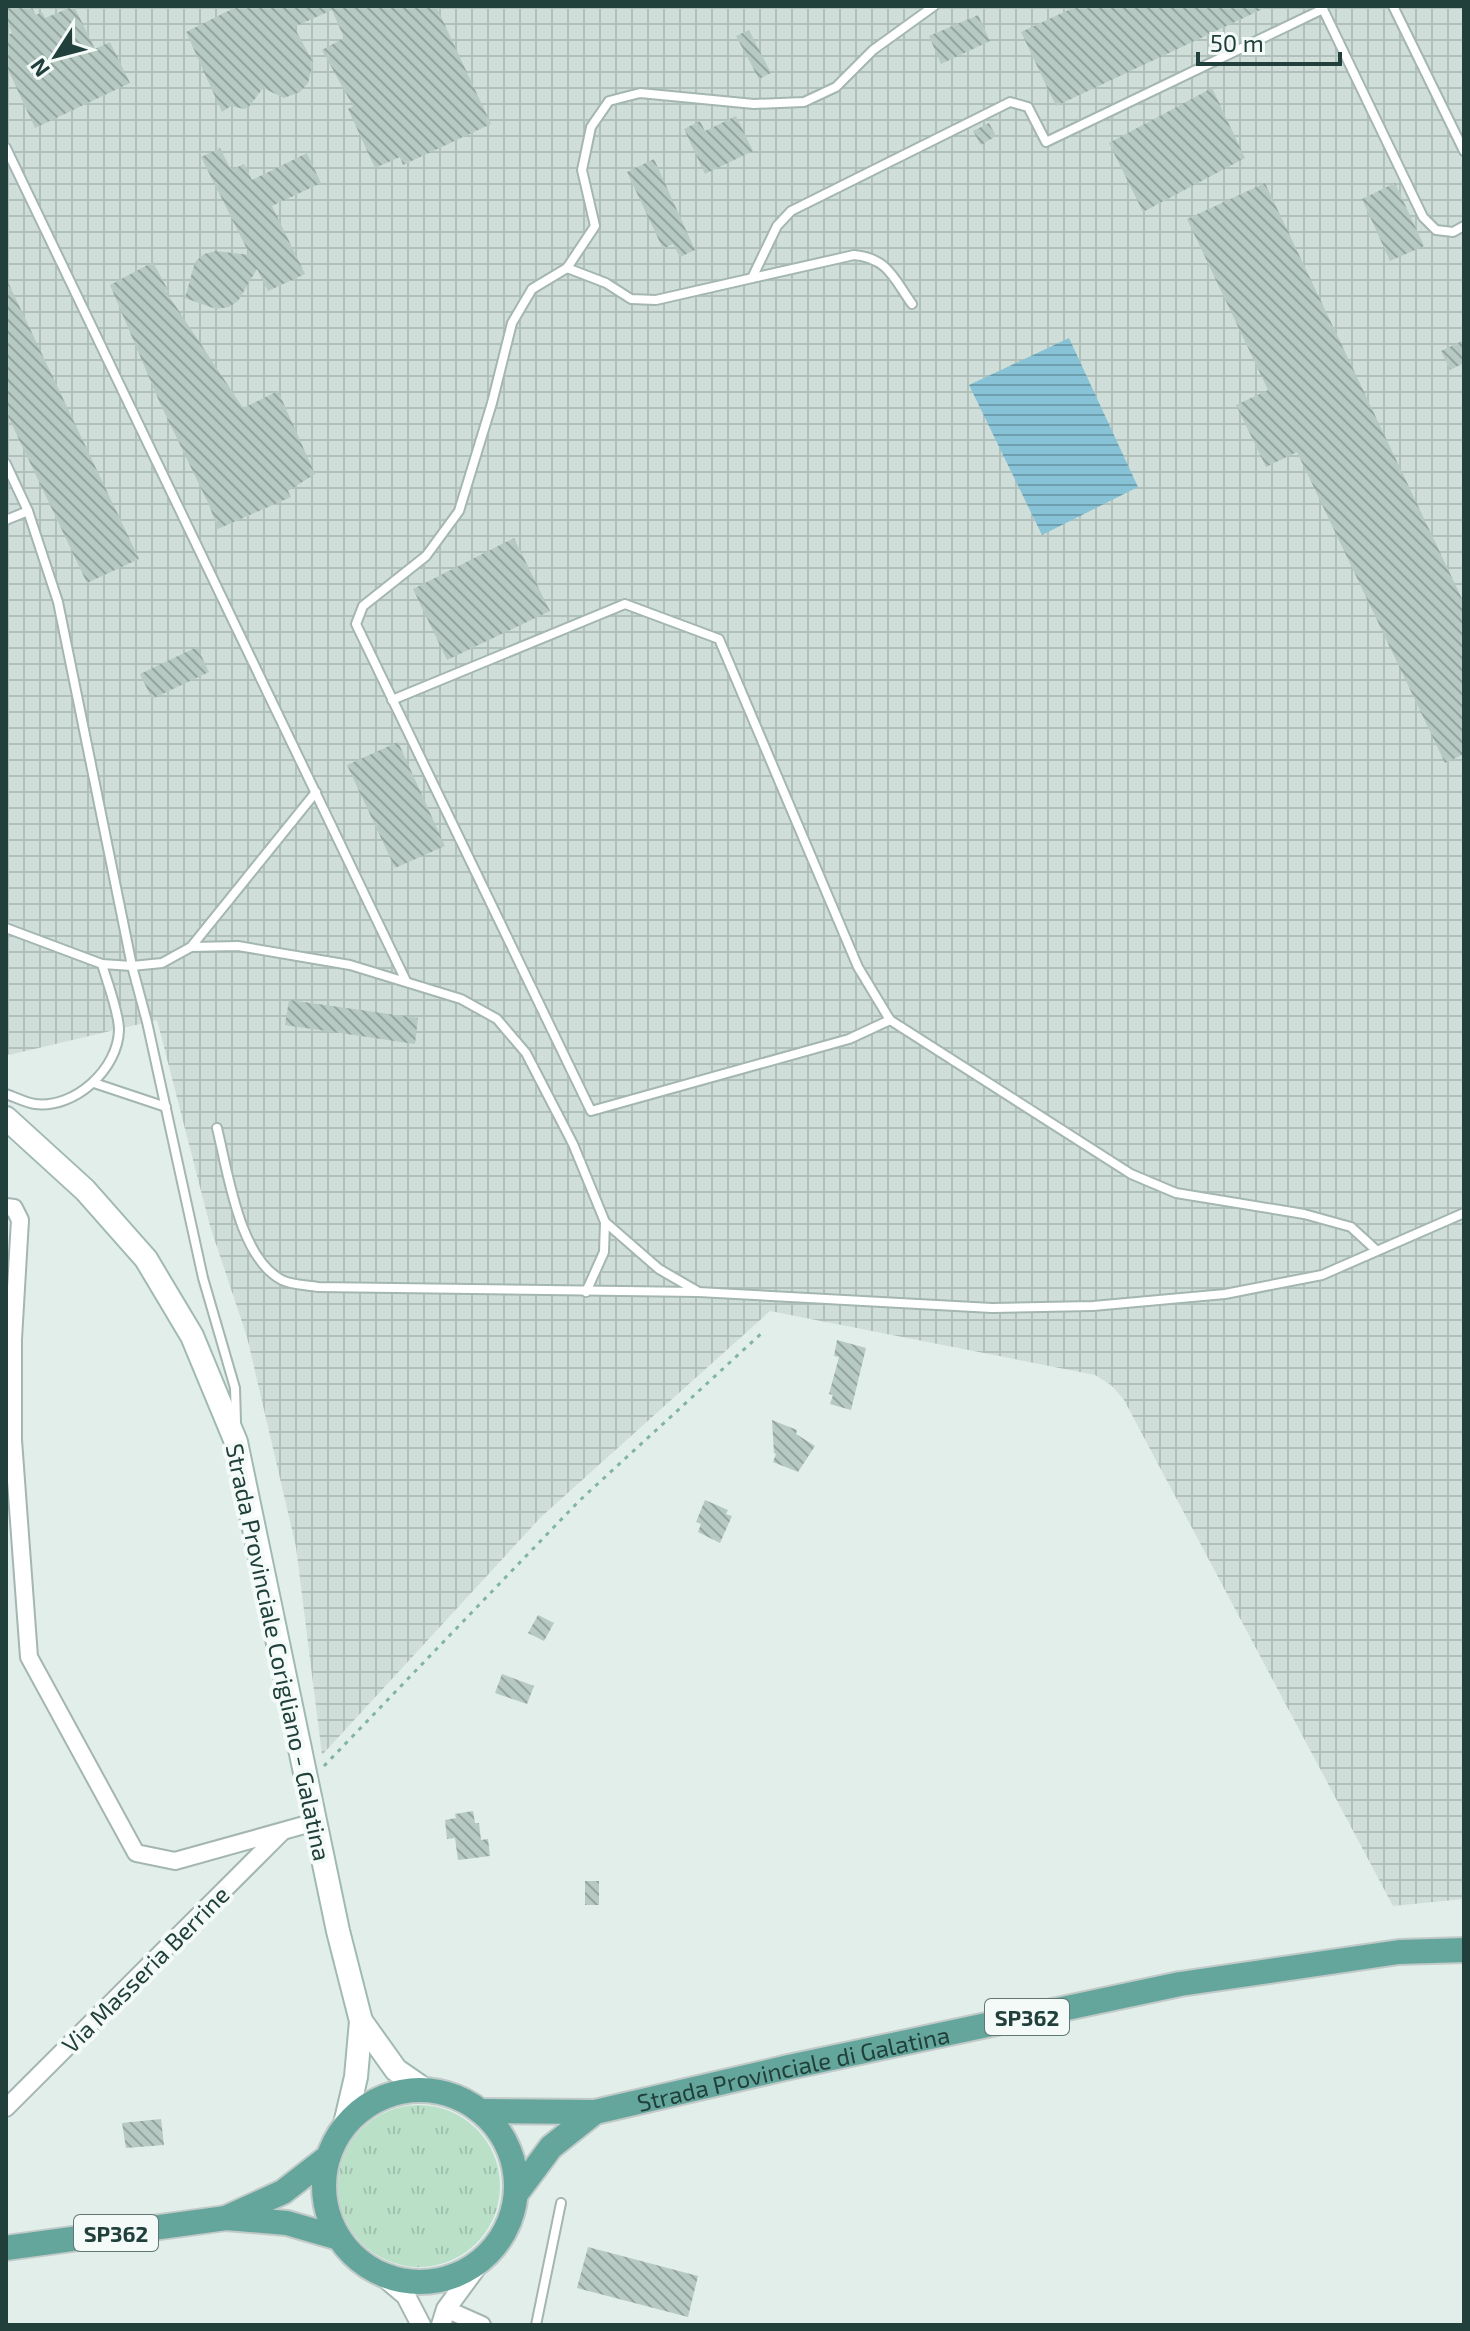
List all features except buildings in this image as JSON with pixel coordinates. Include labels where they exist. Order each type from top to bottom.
[{"type":"main road","name":"Strada Provinciale Corigliano - Galatina","points":[[6,1118],[85,1190],[146,1259],[192,1336],[236,1442],[338,1931],[361,2021],[356,2077],[345,2124]]},
{"type":"main road","name":"Strada Provinciale di Galatina","points":[[480,2111],[595,2112],[789,2067],[1180,1984],[1399,1952],[1464,1950]]},
{"type":"main road","name":"Strada Provinciale Corigliano - Galatina","points":[[361,2021],[396,2070],[425,2090]]},
{"type":"main road","name":"Strada Provinciale di Galatina","points":[[425,2090],[454,2096],[480,2111],[501,2134],[513,2163],[516,2194],[510,2219],[499,2242],[482,2260],[458,2275],[432,2282],[405,2281],[379,2273],[356,2259],[339,2238],[328,2213],[323,2185],[328,2157],[345,2124],[368,2105],[395,2093],[425,2090]]},
{"type":"main road","name":"Strada Provinciale di Galatina","points":[[516,2194],[551,2147],[595,2112]]},
{"type":"main road","name":"Strada Provinciale di Galatina","points":[[226,2218],[283,2192],[328,2157]]},
{"type":"main road","name":"Strada Provinciale di Galatina","points":[[6,2248],[226,2218],[287,2223],[339,2238]]},
{"type":"street","points":[[6,1207],[14,1208],[20,1220],[13,1339],[13,1440],[29,1657],[136,1853],[175,1861],[315,1822]]},
{"type":"street","name":"Via Masseria Berrine","points":[[6,2108],[284,1830]]},
{"type":"street","points":[[482,2260],[443,2317],[482,2325]]},
{"type":"street","points":[[379,2273],[406,2296],[421,2325]]},
{"type":"lane","points":[[890,1020],[849,1039],[591,1111],[356,624],[363,606],[426,556],[459,511],[492,403],[512,323],[532,289],[567,268],[595,226],[582,170],[591,127],[609,101],[640,93],[754,104],[804,102],[836,87],[873,50],[934,6]]},
{"type":"lane","points":[[1393,6],[1464,151]]},
{"type":"lane","points":[[752,278],[777,226],[791,211],[1010,102],[1028,107],[1046,142],[1322,7],[1423,217],[1436,230],[1453,232],[1464,226]]},
{"type":"lane","points":[[6,148],[406,981]]},
{"type":"lane","points":[[567,268],[606,283],[631,299],[656,300],[854,255],[872,256],[887,267],[912,304]]},
{"type":"lane","points":[[6,464],[28,511],[58,602],[132,966],[203,1278],[235,1388],[236,1442]]},
{"type":"lane","points":[[6,520],[28,511]]},
{"type":"lane","points":[[392,700],[625,604],[719,639],[858,967],[890,1020],[1131,1174],[1176,1193],[1304,1214],[1351,1227],[1376,1250]]},
{"type":"lane","points":[[6,928],[102,964],[132,966],[162,963],[191,947],[316,792]]},
{"type":"lane","points":[[191,947],[238,946],[350,965],[461,999],[497,1019],[526,1053],[573,1144],[605,1222],[604,1252],[586,1292]]},
{"type":"lane","points":[[6,1094],[36,1104],[66,1099],[94,1083],[105,1071],[116,1047],[119,1028],[102,964]]},
{"type":"lane","points":[[94,1083],[166,1107]]},
{"type":"lane","points":[[217,1128],[239,1216],[255,1257],[282,1281],[318,1287],[698,1292],[992,1308],[1093,1306],[1225,1294],[1322,1275],[1464,1213]]},
{"type":"lane","points":[[605,1222],[659,1269],[698,1292]]},
{"type":"lane","points":[[536,2325],[561,2203]]},
{"type":"path","points":[[307,1783],[579,1501],[763,1332]]},
{"type":"shaded area","points":[[6,6],[1464,6],[1464,1899],[1393,1906],[1124,1400],[1111,1385],[1095,1375],[770,1311],[541,1517],[322,1755],[296,1547],[247,1337],[210,1226],[157,1020],[9,1055],[6,1052]]},
{"type":"green space","points":[[419,2105],[450,2111],[476,2129],[494,2155],[500,2186],[494,2217],[476,2243],[450,2261],[419,2267],[388,2261],[362,2243],[344,2217],[338,2186],[344,2155],[362,2129],[388,2111]]},
{"type":"water","points":[[1069,338],[1138,487],[1042,535],[969,385]]}]
